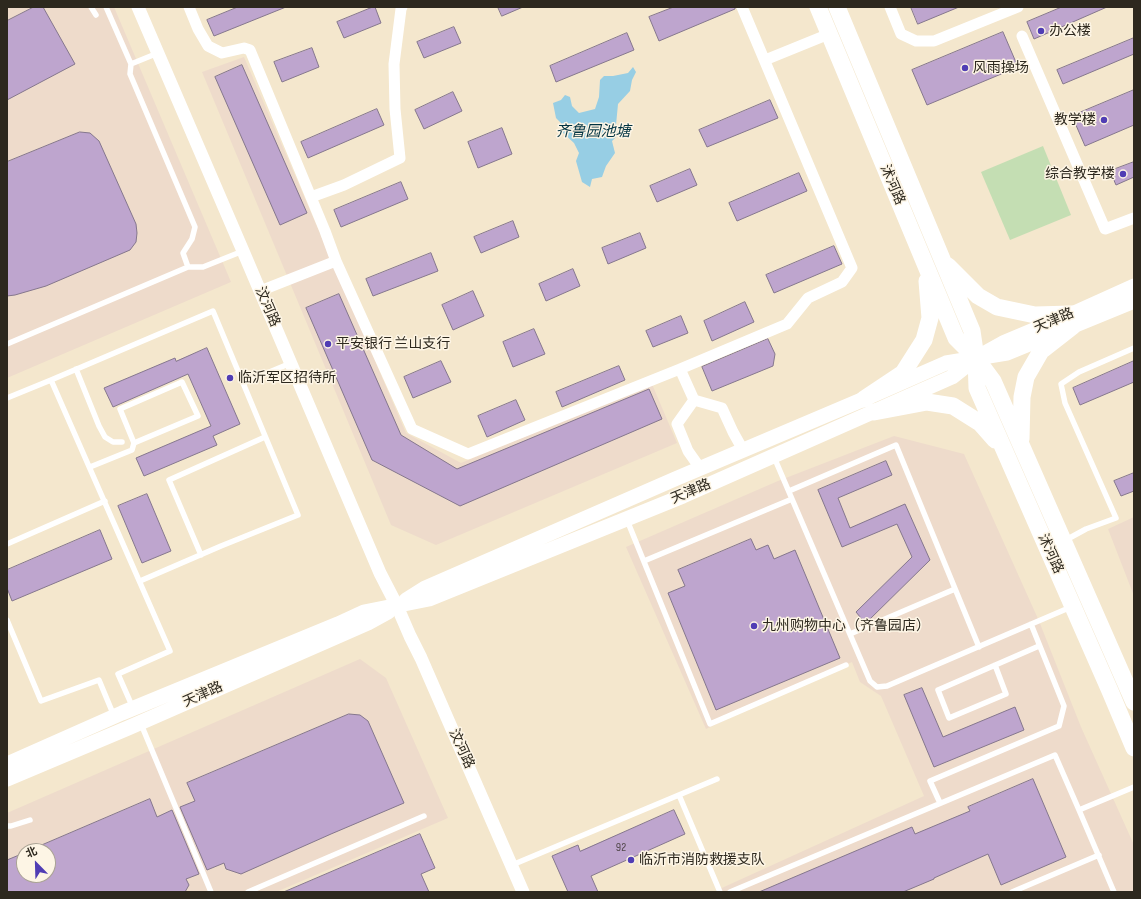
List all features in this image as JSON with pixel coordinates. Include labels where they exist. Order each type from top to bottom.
[{"type":"main road","name":"沭河路","points":[[818,7],[956,338],[976,358],[993,381],[1134,702]]},
{"type":"main road","name":"沭河路","points":[[837,7],[972,331],[976,358],[977,388],[1134,748]]},
{"type":"main road","points":[[943,261],[978,296],[998,307],[1035,315],[1072,320]]},
{"type":"main road","points":[[869,405],[903,373],[924,340],[930,318],[926,267]]},
{"type":"main road","name":"天津路","points":[[7,764],[114,716],[364,612],[429,599],[627,519],[773,456],[946,363],[1008,353],[1134,286]]},
{"type":"main road","name":"天津路","points":[[1072,320],[1134,300]]},
{"type":"main road","points":[[1021,445],[1022,397],[1026,377],[1041,351],[1072,320]]},
{"type":"main road","points":[[869,405],[927,402],[953,406],[980,423],[1006,453]]},
{"type":"main road","name":"天津路","points":[[7,779],[140,723],[368,623],[398,606],[425,588],[700,468],[743,450],[869,405]]},
{"type":"street","name":"汶河路","points":[[138,7],[380,573],[398,606],[404,638],[416,660],[517,892]]},
{"type":"street","name":"汶河路","points":[[146,7],[377,550],[387,570],[398,606],[410,636],[523,892]]},
{"type":"street","points":[[189,7],[198,29],[208,46],[222,53],[244,48],[250,50],[336,261],[412,429],[468,454],[680,369],[787,324],[808,298],[842,282],[852,268],[742,7]]},
{"type":"street","points":[[311,197],[344,185],[400,158],[395,109],[394,64],[402,7]]},
{"type":"street","points":[[890,7],[901,34],[916,41],[934,41],[1018,7]]},
{"type":"street","points":[[765,60],[829,34]]},
{"type":"street","points":[[1022,36],[1105,229],[1134,218]]},
{"type":"street","points":[[265,288],[336,261]]},
{"type":"street","points":[[680,369],[694,400],[722,408],[743,450]]},
{"type":"street","points":[[694,400],[677,424],[688,451],[700,468]]},
{"type":"lane","points":[[91,7],[96,15]]},
{"type":"lane","points":[[106,7],[131,64],[130,74],[195,227],[192,239],[182,253],[188,267]]},
{"type":"lane","points":[[131,64],[158,53]]},
{"type":"lane","points":[[7,344],[188,267],[203,267],[243,251]]},
{"type":"lane","points":[[7,398],[212,311],[298,515],[140,581]]},
{"type":"lane","points":[[1064,541],[1086,529],[1116,518],[1065,403],[1061,384],[1079,372],[1134,348]]},
{"type":"lane","points":[[243,383],[291,363]]},
{"type":"lane","points":[[76,369],[99,426],[105,437],[113,442],[122,442]]},
{"type":"lane","points":[[51,380],[170,651],[118,674],[134,708]]},
{"type":"lane","points":[[90,467],[132,450],[134,443],[120,409],[182,382],[198,416],[134,443]]},
{"type":"lane","points":[[201,555],[169,480],[266,437]]},
{"type":"lane","points":[[789,491],[896,445],[979,647]]},
{"type":"lane","points":[[773,456],[870,681],[877,687],[887,686],[1073,606]]},
{"type":"lane","points":[[644,561],[792,499]]},
{"type":"lane","points":[[7,544],[105,501]]},
{"type":"lane","points":[[627,519],[710,724],[846,665]]},
{"type":"lane","points":[[850,634],[955,589]]},
{"type":"lane","points":[[7,620],[41,701],[99,680],[114,716]]},
{"type":"lane","points":[[940,803],[930,781],[1059,726],[1064,706],[1031,624]]},
{"type":"lane","points":[[7,637],[13,634]]},
{"type":"lane","points":[[995,665],[1006,694],[949,718],[938,690],[995,665],[1039,646]]},
{"type":"lane","points":[[140,723],[211,892]]},
{"type":"lane","points":[[730,892],[1055,755],[1114,892]]},
{"type":"lane","points":[[512,865],[717,779]]},
{"type":"lane","points":[[1079,810],[1134,787]]},
{"type":"lane","points":[[679,795],[720,892]]},
{"type":"lane","points":[[248,892],[424,816]]},
{"type":"lane","points":[[7,826],[30,820]]},
{"type":"lane","points":[[1012,892],[1099,855]]},
{"type":"shaded area","points":[[7,7],[114,7],[231,282],[7,378]]},
{"type":"shaded area","points":[[244,57],[406,433],[461,463],[652,384],[677,443],[436,545],[391,525],[202,72]]},
{"type":"shaded area","points":[[894,436],[964,454],[1039,621],[1081,727],[1134,845],[1134,892],[713,892],[924,796],[881,696],[860,682],[852,662],[706,729],[626,547],[778,481]]},
{"type":"shaded area","points":[[1134,517],[1134,596],[1108,529]]},
{"type":"shaded area","points":[[360,659],[386,678],[448,818],[276,892],[7,892],[7,813]]},
{"type":"green space","points":[[1043,146],[1071,215],[1010,240],[981,172]]},
{"type":"water","name":"齐鲁园池塘","points":[[633,67],[636,72],[632,80],[630,91],[618,104],[616,125],[618,135],[612,141],[615,153],[606,166],[602,177],[592,179],[590,187],[582,182],[576,161],[579,153],[574,143],[562,132],[561,123],[556,118],[553,103],[561,100],[565,95],[570,97],[572,106],[579,113],[595,109],[599,97],[600,80],[604,76],[628,73]]},
{"type":"building","points":[[34,7],[43,7],[75,64],[7,100],[7,21]]},
{"type":"building","points":[[238,7],[286,7],[214,36],[207,20]]},
{"type":"building","points":[[375,7],[381,23],[344,38],[337,22]]},
{"type":"building","points":[[498,7],[523,7],[502,16]]},
{"type":"building","points":[[674,7],[735,7],[735,9],[659,41],[649,17]]},
{"type":"building","points":[[911,7],[959,7],[918,24]]},
{"type":"building","name":"办公楼","points":[[1062,7],[1107,7],[1034,39],[1027,22]]},
{"type":"building","points":[[454,27],[461,43],[424,58],[417,42]]},
{"type":"building","name":"风雨操场","points":[[1003,32],[1018,67],[927,105],[912,70]]},
{"type":"building","points":[[627,33],[634,50],[556,82],[550,66]]},
{"type":"building","name":"教学楼","points":[[1134,38],[1134,54],[1063,84],[1057,70]]},
{"type":"building","points":[[312,48],[319,67],[282,82],[274,62]]},
{"type":"building","points":[[242,65],[307,213],[280,225],[215,77]]},
{"type":"building","name":"教学楼","points":[[1134,90],[1134,125],[1085,146],[1072,116]]},
{"type":"building","points":[[453,92],[462,111],[424,129],[415,110]]},
{"type":"building","points":[[770,100],[778,118],[707,147],[699,130]]},
{"type":"building","points":[[377,109],[384,125],[308,158],[301,142]]},
{"type":"building","points":[[502,128],[512,154],[478,168],[468,142]]},
{"type":"building","points":[[80,132],[90,133],[99,141],[136,224],[136,242],[130,250],[46,286],[7,296],[7,162]]},
{"type":"building","name":"综合教学楼","points":[[1134,162],[1134,177],[1116,185],[1110,171]]},
{"type":"building","points":[[690,169],[697,185],[657,202],[650,186]]},
{"type":"building","points":[[799,173],[807,191],[737,221],[729,203]]},
{"type":"building","points":[[401,182],[408,199],[341,227],[334,210]]},
{"type":"building","points":[[513,221],[519,237],[481,253],[474,237]]},
{"type":"building","points":[[640,233],[646,248],[608,264],[602,248]]},
{"type":"building","points":[[834,246],[842,264],[774,293],[766,275]]},
{"type":"building","points":[[431,253],[438,271],[373,296],[366,279]]},
{"type":"building","points":[[573,269],[580,286],[546,301],[539,284]]},
{"type":"building","points":[[473,291],[484,316],[453,330],[442,305]]},
{"type":"building","points":[[339,294],[401,435],[457,469],[649,389],[662,419],[460,506],[372,460],[306,308]]},
{"type":"building","points":[[745,302],[754,322],[712,341],[704,321]]},
{"type":"building","points":[[681,316],[688,333],[653,347],[646,331]]},
{"type":"building","points":[[534,329],[545,354],[513,367],[503,342]]},
{"type":"building","points":[[768,339],[775,354],[773,366],[712,391],[702,367]]},
{"type":"building","points":[[207,348],[240,424],[213,436],[217,445],[144,476],[136,458],[211,426],[188,374],[113,407],[104,388],[175,358],[176,361]]},
{"type":"building","points":[[441,361],[451,382],[413,398],[404,377]]},
{"type":"building","points":[[1134,361],[1134,382],[1080,405],[1073,388]]},
{"type":"building","points":[[619,366],[625,380],[562,407],[556,392]]},
{"type":"building","points":[[516,400],[525,420],[487,437],[478,416]]},
{"type":"building","points":[[886,461],[892,475],[838,498],[850,528],[905,504],[930,560],[865,623],[856,612],[912,557],[897,524],[842,547],[818,490]]},
{"type":"building","points":[[1134,473],[1134,491],[1121,496],[1114,481]]},
{"type":"building","points":[[147,494],[171,551],[142,563],[118,506]]},
{"type":"building","points":[[100,530],[112,559],[12,601],[7,588],[7,570]]},
{"type":"building","name":"九州购物中心（齐鲁园店）","points":[[751,539],[756,550],[768,545],[774,559],[795,550],[840,658],[716,710],[668,593],[685,586],[678,570]]},
{"type":"building","points":[[922,688],[943,737],[1015,707],[1024,730],[934,767],[904,695]]},
{"type":"building","points":[[349,714],[360,715],[368,721],[404,803],[241,874],[226,869],[224,863],[207,870],[180,807],[195,801],[187,783]]},
{"type":"building","points":[[1033,779],[1066,857],[1001,885],[988,854],[903,892],[759,892],[912,827],[915,834],[970,811],[968,807]]},
{"type":"building","points":[[150,799],[157,817],[172,810],[199,874],[186,879],[189,885],[185,892],[7,892],[7,860],[16,856],[16,883],[56,883],[56,843],[47,843]]},
{"type":"building","name":"临沂市消防救援支队","points":[[674,810],[685,834],[591,876],[598,892],[568,892],[552,856],[578,845],[580,851]]},
{"type":"building","points":[[420,834],[435,868],[421,874],[429,892],[284,892]]},
{"type":"place","name":"办公楼","points":[[1041,31]]},
{"type":"place","name":"风雨操场","points":[[965,68]]},
{"type":"place","name":"教学楼","points":[[1104,120]]},
{"type":"place","name":"综合教学楼","points":[[1123,174]]},
{"type":"place","name":"平安银行 兰山支行","points":[[328,344]]},
{"type":"place","name":"临沂军区招待所","points":[[230,378]]},
{"type":"place","name":"九州购物中心（齐鲁园店）","points":[[754,626]]},
{"type":"place","name":"临沂市消防救援支队","points":[[631,860]]}]
